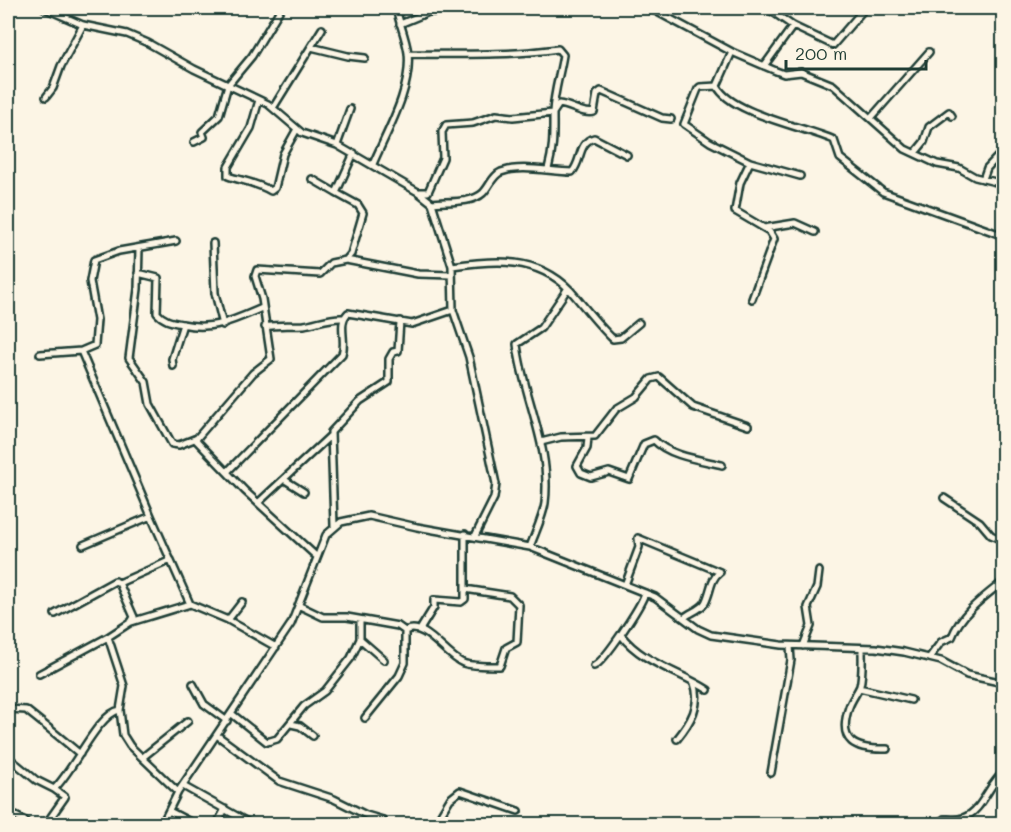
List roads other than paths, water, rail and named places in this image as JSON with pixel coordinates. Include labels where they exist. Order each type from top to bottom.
[{"type":"street","points":[[44,8],[83,25],[127,34],[148,43],[273,108],[297,129],[354,153],[432,203],[452,266],[453,310],[469,357],[496,484],[494,498],[475,536]]},
{"type":"street","points":[[194,142],[204,137],[202,132],[219,116],[228,85],[252,56],[281,8]]},
{"type":"street","points":[[373,164],[403,93],[408,54],[396,8]]},
{"type":"street","points":[[400,24],[429,12],[472,11],[483,8]]},
{"type":"street","points":[[650,8],[732,52],[764,66],[784,74],[801,72],[812,75],[833,85],[905,148],[937,165],[959,168],[982,179],[1004,184]]},
{"type":"street","points":[[767,8],[793,26],[832,45],[865,8]]},
{"type":"street","points":[[46,97],[83,25]]},
{"type":"street","points":[[764,66],[793,26]]},
{"type":"street","points":[[273,108],[322,29]]},
{"type":"street","points":[[310,47],[365,58]]},
{"type":"street","points":[[408,54],[457,56],[524,54],[558,49],[563,55],[553,113],[554,145],[548,169]]},
{"type":"street","points":[[717,86],[732,52]]},
{"type":"street","points":[[871,118],[929,52]]},
{"type":"street","points":[[717,86],[700,87],[684,127],[750,162],[800,176]]},
{"type":"street","points":[[717,86],[720,92],[742,107],[834,140],[840,158],[886,194],[1004,236]]},
{"type":"street","points":[[553,113],[559,104],[569,105],[589,114],[594,112],[597,94],[601,91],[662,118],[671,119]]},
{"type":"street","points":[[259,100],[251,128],[228,167],[228,176],[262,185],[271,191],[275,188],[283,154],[297,129]]},
{"type":"street","points":[[338,145],[350,109]]},
{"type":"street","points":[[915,153],[935,121],[949,112],[952,116]]},
{"type":"street","points":[[418,192],[428,192],[443,158],[442,132],[446,124],[473,123],[496,116],[553,113]]},
{"type":"street","points":[[432,203],[475,197],[501,172],[548,169],[572,172],[584,143],[594,138],[627,155]]},
{"type":"street","points":[[982,179],[987,168],[1004,150]]},
{"type":"street","points":[[336,192],[354,153]]},
{"type":"street","points":[[750,162],[740,183],[735,211],[773,234],[774,239],[752,299]]},
{"type":"street","points":[[312,179],[358,205],[363,213],[351,254],[346,260]]},
{"type":"street","points":[[764,228],[795,223],[815,232]]},
{"type":"street","points":[[39,354],[81,351],[95,345],[97,320],[90,281],[94,260],[119,251],[176,241]]},
{"type":"street","points":[[213,243],[215,293],[223,325]]},
{"type":"street","points":[[139,248],[129,358],[146,382],[150,404],[172,444],[179,445],[195,439],[253,373],[271,359],[262,299],[255,276],[257,270],[320,274],[330,263],[346,260],[418,274],[452,275]]},
{"type":"street","points":[[452,266],[499,260],[519,262],[537,269],[568,288],[613,339],[621,338],[639,323]]},
{"type":"street","points":[[138,273],[158,278],[157,313],[167,321],[202,328],[223,325],[262,308]]},
{"type":"street","points":[[530,547],[544,504],[545,479],[541,442],[517,344],[541,328],[568,288]]},
{"type":"street","points":[[228,471],[342,354],[343,318],[348,313],[412,324],[453,310]]},
{"type":"street","points":[[265,327],[282,324],[301,325],[334,317],[343,318]]},
{"type":"street","points":[[334,526],[330,432],[360,401],[389,382],[389,359],[393,352],[398,351],[400,321]]},
{"type":"street","points":[[173,366],[172,359],[183,324]]},
{"type":"street","points":[[81,351],[190,604]]},
{"type":"street","points":[[541,442],[576,435],[595,436],[616,410],[636,397],[651,380],[659,376],[693,407],[748,426]]},
{"type":"street","points":[[258,503],[330,436]]},
{"type":"street","points":[[588,437],[587,448],[578,466],[581,473],[591,477],[609,472],[628,479],[644,444],[654,440],[660,446],[722,465]]},
{"type":"street","points":[[195,439],[258,503],[316,556]]},
{"type":"street","points":[[285,480],[304,492]]},
{"type":"street","points":[[944,498],[1004,541]]},
{"type":"street","points":[[83,545],[151,516]]},
{"type":"street","points":[[162,825],[178,792],[228,721],[300,606],[316,556],[326,535],[334,526],[350,519],[369,516],[530,547],[645,593],[711,635],[790,646],[904,652],[929,658],[967,675],[1004,683]]},
{"type":"street","points":[[422,631],[421,628],[434,607],[434,600],[461,602],[465,599],[465,534]]},
{"type":"street","points":[[625,585],[639,547],[639,538],[720,572],[714,576],[706,601],[700,609],[685,617]]},
{"type":"street","points":[[55,614],[115,581],[119,583],[171,560]]},
{"type":"street","points":[[803,646],[811,626],[808,607],[817,587],[819,571]]},
{"type":"street","points":[[929,658],[941,642],[952,638],[956,627],[977,602],[1004,581]]},
{"type":"street","points":[[119,583],[134,614],[131,622]]},
{"type":"street","points":[[405,631],[414,628],[422,631],[448,654],[465,664],[500,666],[506,648],[517,642],[519,636],[519,605],[510,596],[465,589]]},
{"type":"street","points":[[594,666],[601,663],[621,635],[645,593]]},
{"type":"street","points":[[228,620],[242,602]]},
{"type":"street","points":[[39,674],[131,622],[190,604],[228,620],[276,647]]},
{"type":"street","points":[[300,606],[324,617],[398,626],[405,631]]},
{"type":"street","points":[[232,714],[267,742],[277,739],[304,706],[325,690],[351,658],[360,639],[360,620]]},
{"type":"street","points":[[365,718],[399,676],[405,663],[405,631]]},
{"type":"street","points":[[621,635],[627,643],[663,668],[708,690]]},
{"type":"street","points":[[108,637],[124,686],[120,710],[123,735],[130,746],[178,792]]},
{"type":"street","points":[[360,639],[384,660]]},
{"type":"street","points":[[771,772],[791,660],[790,646]]},
{"type":"street","points":[[862,648],[859,688],[850,704],[845,720],[849,741],[858,747],[887,749]]},
{"type":"street","points":[[677,739],[697,705],[699,694],[694,683]]},
{"type":"street","points":[[193,684],[204,704],[228,721]]},
{"type":"street","points":[[859,688],[911,700]]},
{"type":"street","points":[[8,709],[26,710],[54,736],[64,739],[80,754]]},
{"type":"street","points":[[54,789],[68,775],[106,716],[112,711],[120,710]]},
{"type":"street","points":[[143,757],[188,721]]},
{"type":"street","points":[[291,724],[313,736]]},
{"type":"street","points":[[218,736],[279,781],[334,799],[366,815],[383,820]]},
{"type":"street","points":[[9,760],[36,780],[65,797],[46,825]]},
{"type":"street","points":[[944,819],[963,819],[981,804],[998,777],[1004,772]]},
{"type":"street","points":[[183,786],[251,825]]},
{"type":"street","points":[[435,825],[450,799],[460,791],[518,811]]},
{"type":"street","points":[[217,825],[225,809]]},
{"type":"street","points":[[168,811],[194,825]]},
{"type":"street","points":[[8,812],[31,825]]}]
